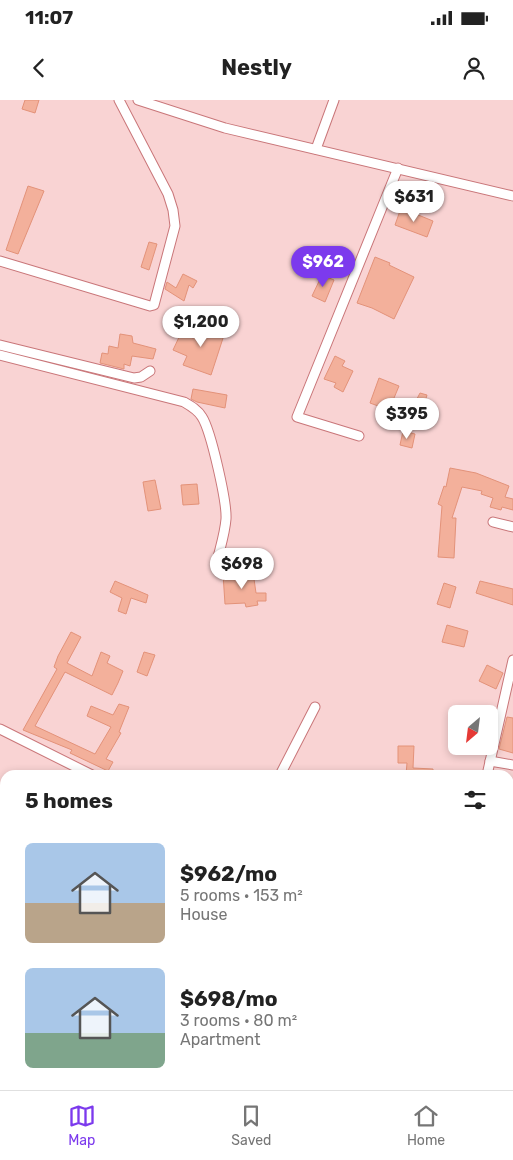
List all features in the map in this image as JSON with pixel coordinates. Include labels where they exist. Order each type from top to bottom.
[{"type":"street","points":[[0,261],[150,306],[154,305],[175,226],[168,194],[119,100]]},
{"type":"street","points":[[138,100],[225,128],[513,196]]},
{"type":"street","points":[[316,149],[334,100]]},
{"type":"street","points":[[358,436],[297,417],[398,168]]},
{"type":"street","points":[[0,345],[134,378],[141,377],[150,371]]},
{"type":"street","points":[[0,355],[184,402],[198,412],[203,418],[212,443],[226,510],[218,558]]},
{"type":"street","points":[[493,522],[513,528]]},
{"type":"street","points":[[488,770],[513,660]]},
{"type":"street","points":[[283,770],[315,708]]},
{"type":"street","points":[[0,729],[82,770]]},
{"type":"street","points":[[490,761],[513,765]]},
{"type":"building","points":[[25,100],[39,100],[35,113],[22,109]]},
{"type":"building","points":[[28,186],[44,191],[18,254],[6,250]]},
{"type":"building","points":[[401,208],[433,221],[427,237],[395,225]]},
{"type":"building","points":[[149,242],[157,244],[149,270],[141,267]]},
{"type":"building","points":[[375,257],[390,263],[389,265],[414,277],[394,319],[357,303]]},
{"type":"building","points":[[183,274],[197,281],[193,288],[189,285],[184,301],[165,289],[167,282],[176,288]]},
{"type":"building","points":[[322,275],[334,280],[325,302],[312,296]]},
{"type":"building","points":[[173,309],[195,316],[193,323],[171,316]]},
{"type":"building","points":[[198,322],[225,332],[211,375],[183,365],[187,356],[173,350],[181,333],[193,338]]},
{"type":"building","points":[[120,334],[132,336],[133,343],[156,349],[153,359],[132,356],[130,366],[124,364],[124,369],[100,363],[102,353],[108,354],[109,346],[118,348]]},
{"type":"building","points":[[335,356],[345,361],[342,366],[353,371],[343,392],[334,387],[336,383],[324,379]]},
{"type":"building","points":[[379,378],[399,386],[389,410],[370,403]]},
{"type":"building","points":[[193,389],[227,395],[225,408],[191,399]]},
{"type":"building","points":[[420,393],[427,395],[423,409],[427,411],[420,424],[407,418]]},
{"type":"building","points":[[403,431],[415,434],[412,448],[400,445]]},
{"type":"building","points":[[450,468],[476,473],[509,486],[505,497],[513,499],[513,510],[502,507],[501,510],[490,507],[493,498],[481,494],[482,491],[462,487],[452,518],[456,518],[454,558],[438,557],[442,506],[438,504],[444,486],[446,487]]},
{"type":"building","points":[[155,480],[161,509],[148,511],[143,482]]},
{"type":"building","points":[[197,484],[199,504],[183,505],[181,485]]},
{"type":"building","points":[[253,572],[256,593],[266,593],[266,601],[257,601],[258,605],[246,607],[245,603],[225,604],[223,574]]},
{"type":"building","points":[[115,581],[148,595],[146,603],[131,598],[126,614],[118,611],[122,598],[110,592]]},
{"type":"building","points":[[480,581],[513,589],[513,605],[476,593]]},
{"type":"building","points":[[444,583],[456,587],[450,608],[437,604]]},
{"type":"building","points":[[447,625],[468,631],[464,647],[442,642]]},
{"type":"building","points":[[71,632],[81,637],[67,663],[92,676],[101,652],[110,656],[107,663],[123,671],[112,695],[65,672],[35,726],[95,754],[111,727],[87,716],[91,706],[113,715],[119,704],[129,707],[119,732],[121,733],[106,759],[113,762],[109,770],[70,753],[72,750],[23,730],[57,669],[54,667]]},
{"type":"building","points":[[144,652],[155,655],[147,676],[137,672]]},
{"type":"building","points":[[487,665],[503,673],[496,689],[479,681]]},
{"type":"building","points":[[507,717],[513,718],[513,753],[499,749]]},
{"type":"building","points":[[398,746],[414,746],[413,768],[433,770],[406,770],[407,763],[398,763]]}]
